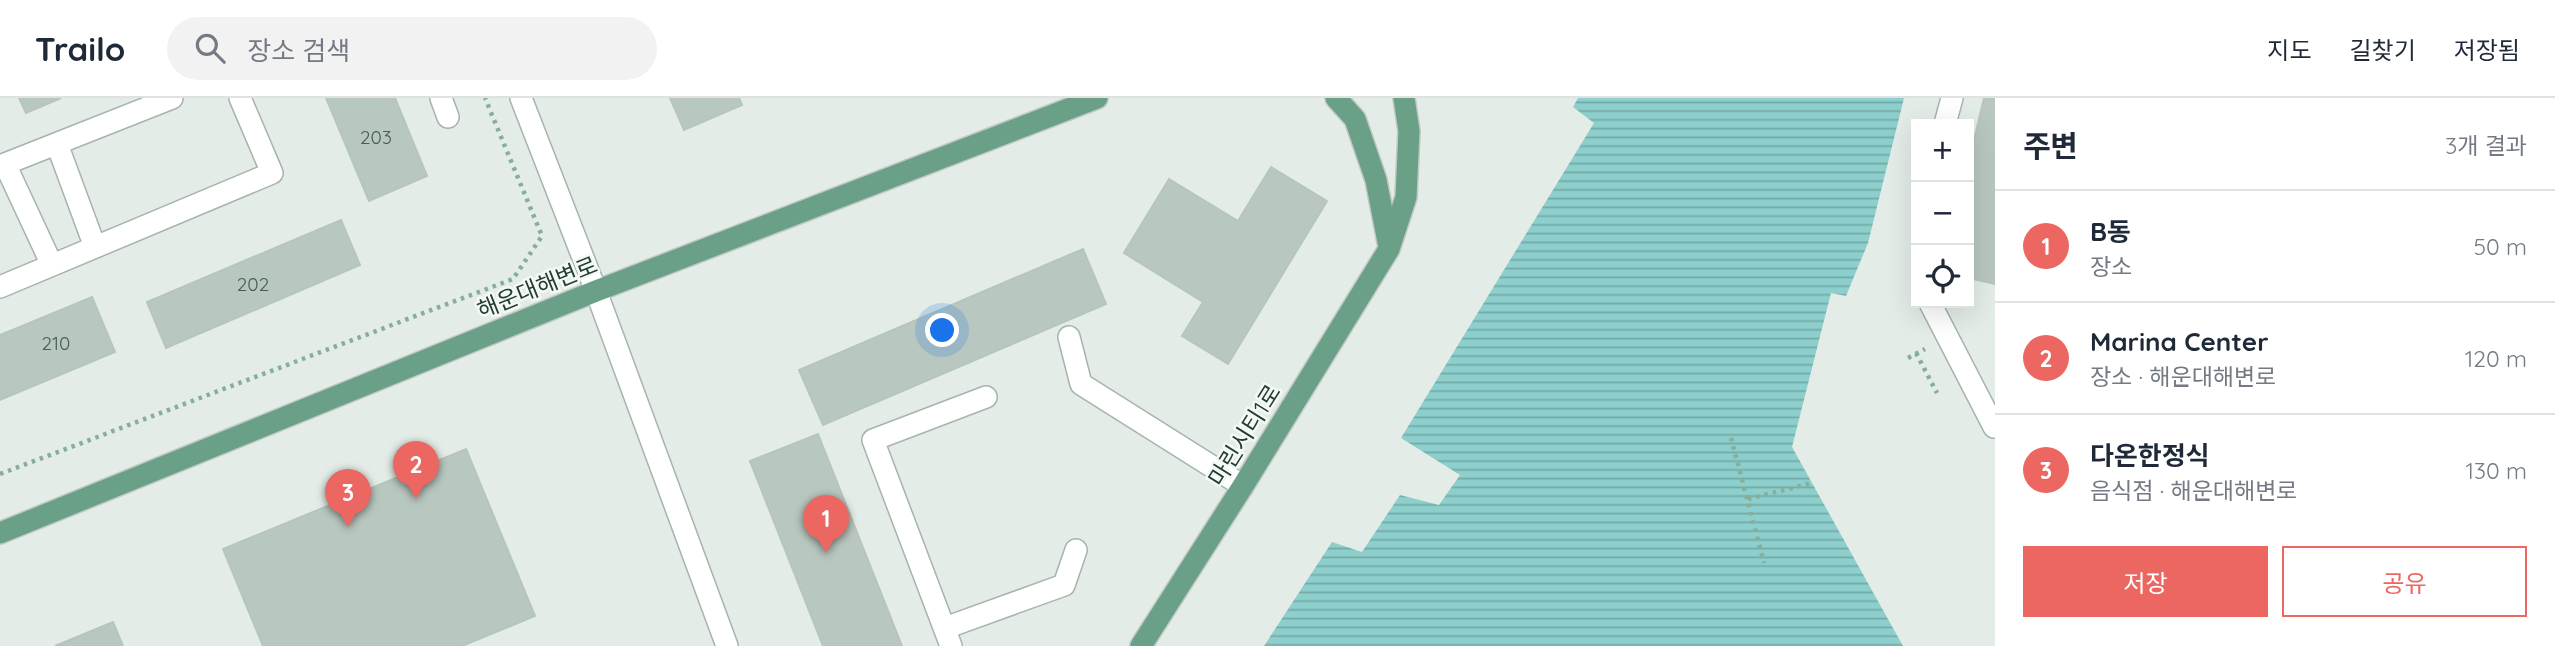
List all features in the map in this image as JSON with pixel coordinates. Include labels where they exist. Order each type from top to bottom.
[{"type":"main road","name":"해운대해변로","points":[[0,533],[596,291],[1097,98]]},
{"type":"main road","points":[[1336,98],[1355,119],[1376,180],[1389,249]]},
{"type":"main road","name":"마린시티1로","points":[[1141,646],[1389,249],[1406,197],[1409,131],[1404,98]]},
{"type":"street","points":[[52,265],[2,165],[172,98]]},
{"type":"street","points":[[0,287],[272,173],[240,98]]},
{"type":"street","points":[[521,98],[596,291],[727,646]]},
{"type":"street","points":[[1946,119],[1952,98]]},
{"type":"street","points":[[57,144],[95,247]]},
{"type":"street","points":[[1933,308],[1994,427]]},
{"type":"street","points":[[1069,337],[1081,384],[1243,486]]},
{"type":"street","points":[[986,397],[873,440],[948,637],[1064,585],[1076,550]]},
{"type":"path","points":[[0,474],[513,278],[542,236],[485,98]]},
{"type":"path","points":[[1908,358],[1916,354],[1937,393]]},
{"type":"path","points":[[1731,438],[1764,563]]},
{"type":"path","points":[[1748,499],[1812,483]]},
{"type":"water","points":[[1578,98],[1904,98],[1868,243],[1846,296],[1831,293],[1792,447],[1903,646],[1264,646],[1332,542],[1362,552],[1400,495],[1439,505],[1460,475],[1401,438],[1594,123],[1573,107]]},
{"type":"building","points":[[19,98],[61,98],[26,113]]},
{"type":"building","points":[[326,98],[395,98],[427,176],[369,201]]},
{"type":"building","points":[[670,98],[739,98],[742,105],[684,130]]},
{"type":"building","points":[[1984,98],[1995,98],[1995,284],[1974,279],[1974,140]]},
{"type":"building","points":[[1271,167],[1327,201],[1228,364],[1182,336],[1203,302],[1124,253],[1169,179],[1238,221]]},
{"type":"building","points":[[341,220],[360,265],[166,348],[147,302]]},
{"type":"building","points":[[1083,249],[1106,304],[823,425],[799,370]]},
{"type":"building","points":[[92,297],[115,352],[0,400],[0,335]]},
{"type":"building","points":[[818,434],[902,646],[823,646],[750,461]]},
{"type":"building","points":[[466,449],[535,616],[462,646],[263,646],[223,549]]},
{"type":"building","points":[[113,622],[123,646],[55,646]]},
{"type":"place","name":"Marina Center","points":[[416,499]]},
{"type":"place","name":"다온한정식","points":[[348,527]]},
{"type":"place","name":"B동","points":[[826,553]]}]
